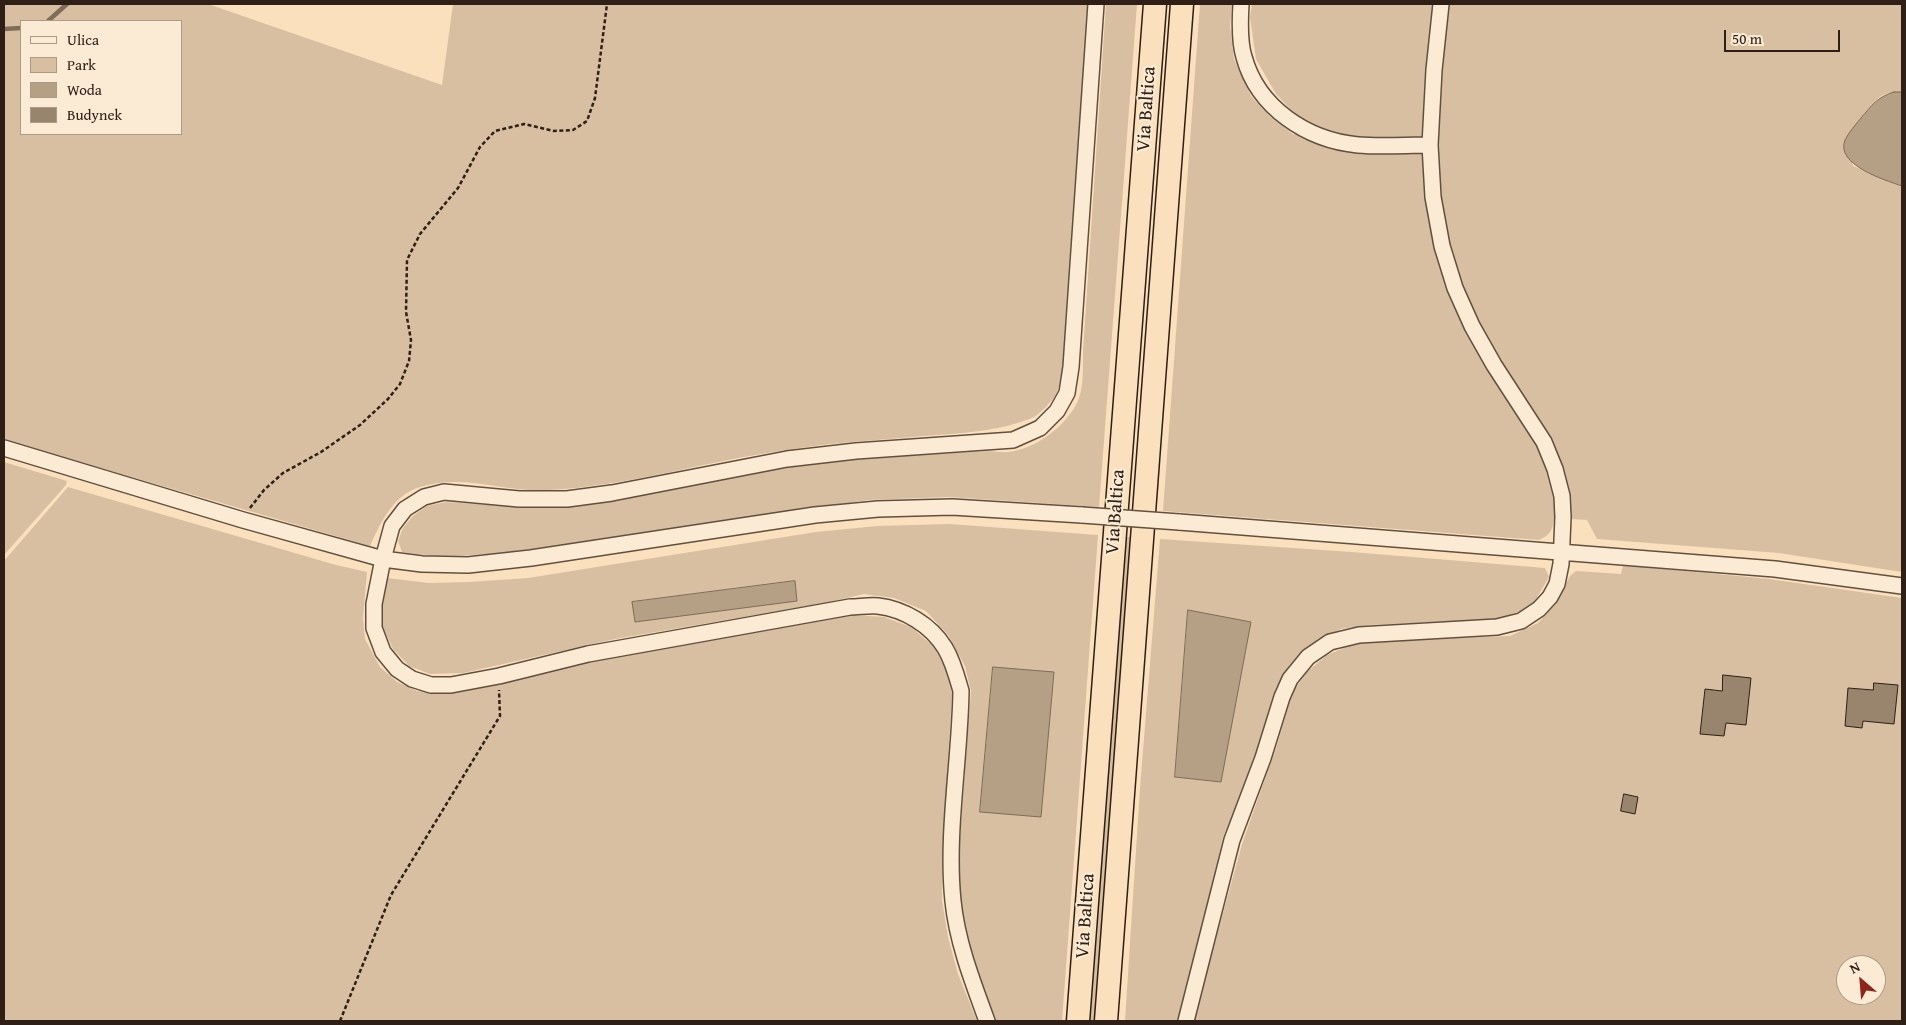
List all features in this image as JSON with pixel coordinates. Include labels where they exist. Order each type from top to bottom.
[{"type":"highway","name":"Via Baltica","points":[[1078,1021],[1155,4]]},
{"type":"highway","name":"Via Baltica","points":[[1106,1021],[1182,4]]},
{"type":"street","points":[[987,1021],[970,975],[953,902],[951,865],[962,692],[954,666],[945,647],[927,626],[906,614],[878,606],[850,607],[588,654],[499,676],[451,685],[431,685],[412,679],[397,669],[383,652],[374,628],[374,604],[382,559],[392,526],[405,509],[424,497],[444,492],[519,499],[568,499],[787,459],[865,450],[1013,440],[1040,428],[1057,411],[1066,393],[1071,367],[1096,4]]},
{"type":"street","points":[[1241,4],[1240,18],[1244,56],[1256,86],[1277,111],[1304,130],[1333,140],[1357,145],[1430,145]]},
{"type":"street","points":[[1186,1021],[1232,840],[1263,758],[1282,696],[1290,680],[1308,657],[1330,642],[1358,635],[1498,627],[1521,621],[1539,609],[1550,597],[1557,584],[1562,552],[1562,496],[1555,469],[1544,442],[1494,365],[1472,326],[1455,288],[1442,246],[1433,197],[1430,145],[1434,70],[1441,4]]},
{"type":"street","points":[[4,448],[243,520],[382,559],[422,564],[468,565],[531,558],[815,515],[878,509],[952,507],[1179,522],[1775,568],[1902,586]]},
{"type":"path","points":[[243,520],[264,490],[283,473],[321,452],[360,425],[400,384],[409,360],[411,340],[406,312],[407,260],[420,234],[458,188],[480,147],[495,131],[517,125],[524,124],[554,131],[573,130],[587,121],[595,98],[607,4]]},
{"type":"path","points":[[340,1021],[391,895],[500,716],[499,676]]},
{"type":"green space","points":[[4,4],[208,4],[442,85],[453,4],[1088,4],[1063,366],[1057,393],[1045,408],[1034,417],[994,429],[798,448],[637,479],[578,488],[532,490],[467,482],[434,484],[417,488],[401,498],[388,512],[370,546],[4,440]]},
{"type":"green space","points":[[1106,4],[1137,4],[1099,507],[949,497],[869,500],[509,552],[448,556],[402,552],[398,541],[403,528],[413,516],[427,506],[446,502],[519,507],[567,505],[778,468],[854,459],[988,451],[1008,452],[1028,447],[1056,429],[1064,422],[1076,405],[1082,386]]},
{"type":"green space","points":[[1200,4],[1232,4],[1230,26],[1234,59],[1251,96],[1269,116],[1294,135],[1297,116],[1276,94],[1256,59],[1250,17],[1252,4],[1902,4],[1902,92],[1888,93],[1878,98],[1862,116],[1845,141],[1853,166],[1902,186],[1902,572],[1779,553],[1597,539],[1587,520],[1554,518],[1550,532],[1539,540],[1163,511]]},
{"type":"green space","points":[[4,462],[67,481],[66,485],[4,555]]},
{"type":"green space","points":[[68,487],[336,565],[367,572],[363,618],[365,639],[380,667],[397,682],[417,691],[450,693],[590,661],[853,615],[884,617],[911,627],[933,646],[946,668],[952,694],[942,860],[942,900],[948,937],[958,974],[977,1021],[4,1021],[4,561]]},
{"type":"green space","points":[[949,524],[1098,535],[1062,1021],[994,1021],[968,943],[961,901],[958,864],[971,691],[965,666],[948,635],[926,611],[894,598],[864,594],[825,603],[615,639],[463,673],[430,674],[409,666],[393,649],[382,625],[387,578],[429,583],[528,578],[816,532],[877,526]]},
{"type":"green space","points":[[1124,537],[1133,537],[1097,1021],[1088,1021]]},
{"type":"green space","points":[[1160,539],[1545,568],[1549,577],[1535,601],[1520,611],[1498,619],[1370,625],[1341,629],[1311,646],[1290,665],[1276,688],[1265,727],[1243,789],[1223,837],[1181,1021],[1125,1021],[1140,788]]},
{"type":"green space","points":[[1623,565],[1769,579],[1902,598],[1902,1021],[1193,1021],[1243,841],[1278,742],[1292,693],[1307,672],[1327,655],[1351,645],[1372,641],[1510,636],[1538,623],[1555,605],[1570,576],[1576,571],[1621,574]]},
{"type":"water","points":[[1894,92],[1902,92],[1902,186],[1863,170],[1847,157],[1844,149],[1845,140],[1868,109],[1879,99]]},
{"type":"water","points":[[795,581],[797,601],[635,622],[632,602]]},
{"type":"water","points":[[1188,610],[1251,622],[1221,782],[1175,777]]},
{"type":"water","points":[[993,667],[1054,672],[1041,817],[980,812]]},
{"type":"building","points":[[1723,675],[1751,678],[1746,725],[1726,723],[1724,736],[1700,734],[1705,689],[1722,691]]},
{"type":"building","points":[[1874,683],[1898,685],[1894,724],[1863,721],[1862,728],[1845,726],[1848,688],[1873,690]]},
{"type":"building","points":[[1624,794],[1638,797],[1635,814],[1621,811]]},
{"type":"waterway","points":[[49,20],[67,4]]},
{"type":"waterway","points":[[4,29],[20,28]]}]
